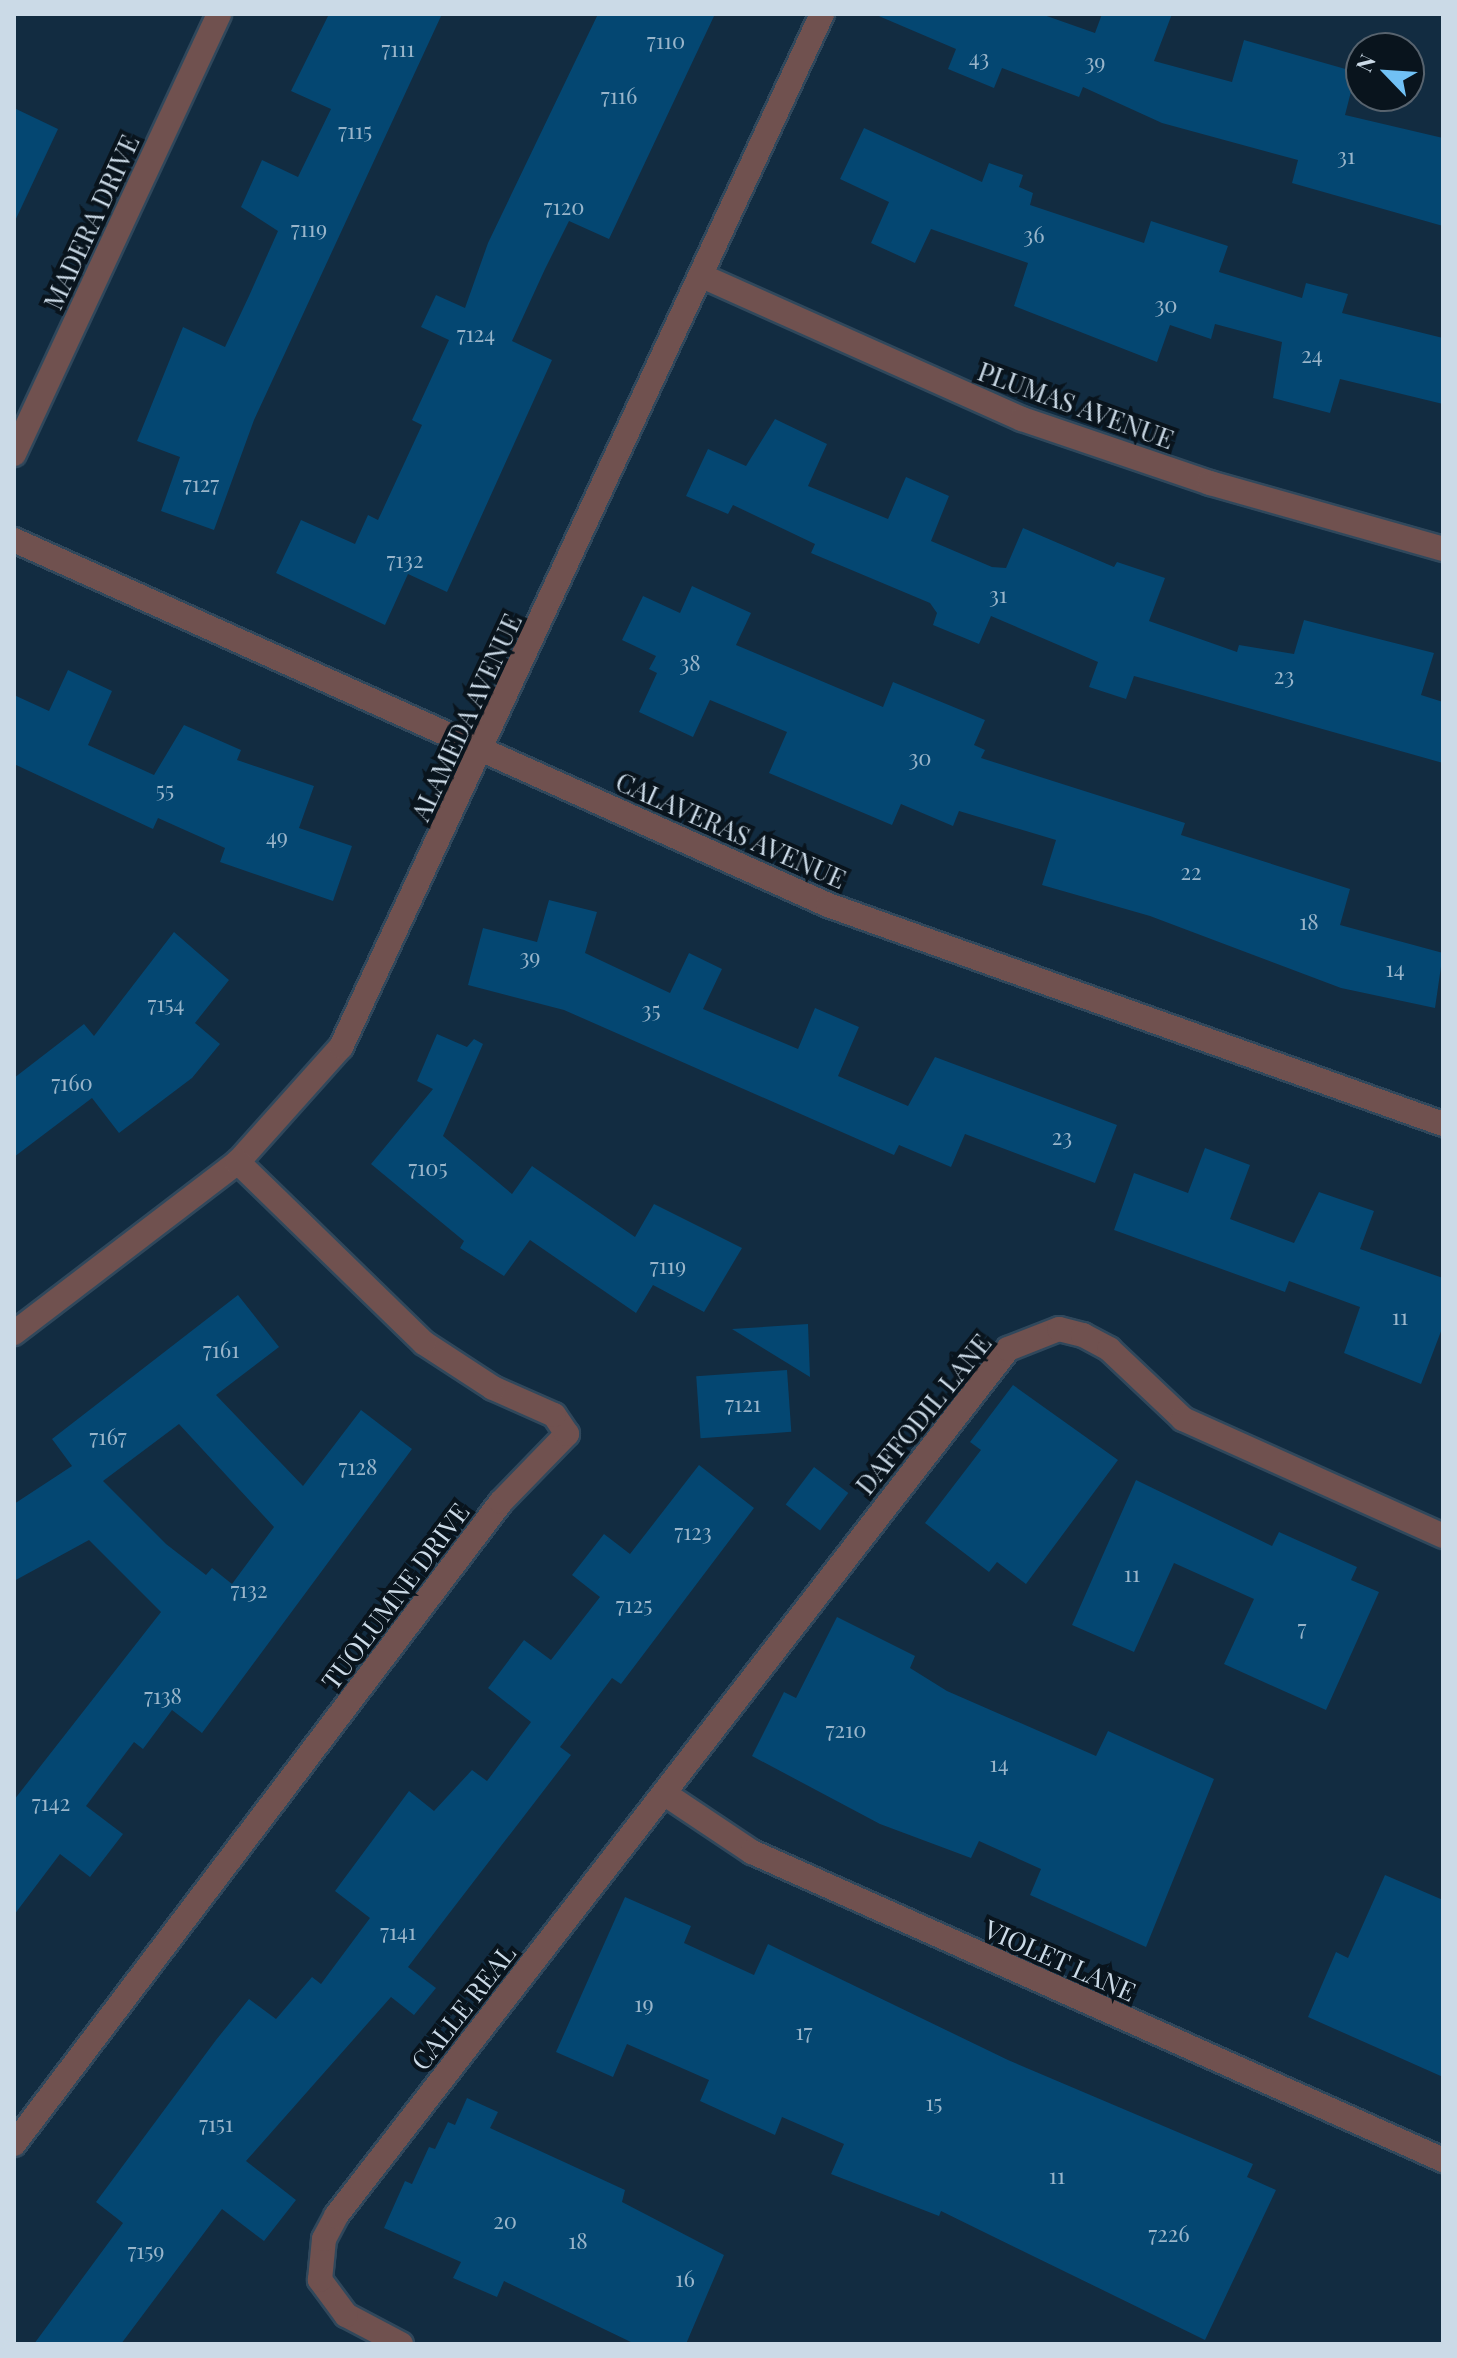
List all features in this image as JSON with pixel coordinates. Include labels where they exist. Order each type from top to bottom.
[{"type":"street","name":"MADERA DRIVE","points":[[14,454],[219,14]]},
{"type":"street","name":"ALAMEDA AVENUE","points":[[14,1333],[238,1162],[341,1047],[822,14]]},
{"type":"street","name":"PLUMAS AVENUE","points":[[702,276],[1022,419],[1200,480],[1443,549]]},
{"type":"street","name":"CALAVERAS AVENUE","points":[[14,540],[828,905],[1443,1124]]},
{"type":"street","name":"TUOLUMNE DRIVE","points":[[14,2144],[501,1502],[567,1434],[554,1415],[483,1382],[424,1343],[238,1162]]},
{"type":"street","name":"DAFFODIL LANE","points":[[665,1794],[989,1368],[1032,1335],[1059,1329],[1083,1335],[1109,1349],[1183,1419],[1443,1536]]},
{"type":"street","name":"VIOLET LANE","points":[[665,1794],[752,1852],[1443,2160]]},
{"type":"street","name":"CALLE REAL","points":[[401,2344],[332,2301],[318,2262],[336,2216],[665,1794]]},
{"type":"building","points":[[329,14],[442,14],[254,420],[214,530],[161,511],[180,457],[137,441],[183,327],[225,347],[249,296],[278,231],[241,207],[262,160],[298,177],[331,109],[291,91]]},
{"type":"building","points":[[598,14],[715,14],[609,239],[569,221],[545,269],[512,341],[552,360],[447,592],[408,574],[385,625],[276,573],[301,520],[355,544],[368,515],[378,520],[422,425],[412,420],[449,340],[421,327],[436,295],[465,308],[488,243]]},
{"type":"building","points":[[874,14],[1041,14],[1095,33],[1102,14],[1172,14],[1154,61],[1232,82],[1244,40],[1345,69],[1345,115],[1443,138],[1443,226],[1292,183],[1298,160],[1162,123],[1083,87],[1079,97],[1002,68],[994,88],[948,69],[956,49]]},
{"type":"building","points":[[14,108],[58,129],[14,223]]},
{"type":"building","points":[[864,128],[982,182],[989,163],[1023,175],[1019,187],[1033,193],[1030,205],[1144,243],[1151,221],[1228,246],[1219,272],[1302,298],[1306,283],[1348,294],[1342,313],[1443,338],[1443,404],[1340,379],[1330,413],[1273,398],[1282,342],[1215,324],[1211,339],[1170,325],[1157,362],[1014,306],[1028,263],[931,229],[915,263],[871,243],[889,202],[840,179]]},
{"type":"building","points":[[775,419],[827,444],[808,486],[888,519],[906,477],[949,496],[931,541],[992,567],[1006,568],[1023,528],[1114,567],[1117,562],[1165,578],[1149,621],[1237,652],[1239,645],[1294,654],[1304,620],[1434,653],[1421,695],[1443,702],[1443,763],[1134,676],[1126,699],[1089,687],[1098,662],[991,616],[979,644],[933,625],[937,613],[930,603],[811,553],[815,544],[733,505],[728,514],[686,496],[708,449],[746,466]]},
{"type":"building","points":[[692,586],[751,613],[736,645],[883,707],[893,682],[985,720],[974,745],[985,750],[981,758],[1185,823],[1181,835],[1350,889],[1340,925],[1443,953],[1435,1008],[1341,988],[1150,916],[1042,885],[1056,840],[959,811],[953,826],[901,804],[892,825],[769,773],[787,732],[710,700],[693,737],[639,712],[657,673],[649,669],[656,656],[622,640],[643,596],[680,613]]},
{"type":"building","points":[[68,670],[112,691],[88,745],[154,775],[184,725],[241,750],[237,760],[314,786],[299,828],[352,846],[333,901],[220,862],[225,848],[158,818],[153,829],[14,764],[14,695],[49,711]]},
{"type":"building","points":[[549,900],[597,912],[585,953],[670,993],[689,953],[722,969],[703,1009],[798,1049],[815,1008],[859,1027],[838,1076],[908,1106],[935,1057],[1117,1125],[1095,1183],[965,1134],[951,1167],[899,1145],[894,1155],[564,1010],[468,985],[483,928],[537,942]]},
{"type":"building","points":[[174,932],[229,980],[195,1023],[220,1044],[192,1078],[119,1133],[92,1098],[14,1157],[14,1078],[84,1024],[94,1036]]},
{"type":"building","points":[[437,1034],[467,1047],[474,1039],[483,1044],[443,1136],[512,1194],[532,1166],[635,1237],[654,1204],[742,1248],[704,1312],[653,1285],[636,1313],[530,1240],[504,1276],[460,1248],[464,1241],[371,1164],[433,1089],[417,1081]]},
{"type":"building","points":[[1205,1148],[1250,1165],[1230,1219],[1294,1243],[1319,1192],[1374,1211],[1360,1249],[1443,1278],[1443,1326],[1421,1384],[1344,1353],[1360,1307],[1289,1281],[1285,1292],[1114,1230],[1134,1173],[1188,1193]]},
{"type":"building","points":[[238,1295],[279,1347],[216,1395],[303,1486],[361,1410],[412,1449],[202,1733],[172,1710],[143,1749],[134,1742],[86,1806],[123,1834],[90,1877],[60,1854],[14,1915],[14,1800],[161,1612],[89,1540],[14,1581],[14,1504],[72,1466],[52,1439]],"holes":[[[179,1424],[274,1527],[232,1584],[212,1568],[206,1575],[166,1544],[103,1481]]]},
{"type":"building","points":[[808,1324],[810,1377],[732,1329]]},
{"type":"building","points":[[787,1370],[791,1432],[701,1438],[696,1376]]},
{"type":"building","points":[[1013,1385],[1118,1460],[1026,1584],[997,1562],[989,1572],[925,1523],[981,1450],[970,1442]]},
{"type":"building","points":[[699,1465],[754,1508],[621,1684],[612,1678],[560,1747],[571,1755],[408,1967],[436,1988],[414,2015],[391,1997],[246,2161],[296,2200],[264,2241],[222,2209],[121,2344],[34,2344],[123,2223],[96,2202],[216,2040],[249,1999],[276,2019],[312,1977],[321,1984],[370,1918],[335,1891],[409,1791],[434,1811],[472,1770],[487,1781],[531,1722],[488,1688],[524,1640],[551,1660],[600,1597],[572,1575],[604,1534],[630,1554]]},
{"type":"building","points":[[814,1467],[848,1493],[820,1530],[786,1505]]},
{"type":"building","points":[[1136,1480],[1272,1546],[1279,1532],[1357,1567],[1351,1580],[1379,1592],[1326,1710],[1224,1664],[1254,1599],[1174,1563],[1134,1652],[1072,1625]]},
{"type":"building","points":[[837,1617],[915,1656],[910,1668],[947,1691],[1096,1756],[1108,1731],[1214,1779],[1146,1947],[1030,1895],[1041,1869],[979,1841],[971,1858],[880,1824],[752,1756],[784,1692],[796,1698]]},
{"type":"building","points":[[1385,1875],[1443,1900],[1443,2077],[1308,2017],[1336,1952],[1348,1958]]},
{"type":"building","points":[[625,1897],[691,1926],[684,1943],[754,1975],[768,1944],[1008,2060],[1253,2164],[1247,2177],[1276,2190],[1205,2340],[941,2211],[939,2216],[831,2174],[844,2144],[782,2117],[775,2135],[700,2101],[709,2080],[627,2044],[613,2077],[556,2052]]},
{"type":"building","points":[[467,2098],[498,2112],[490,2128],[625,2190],[622,2202],[724,2255],[686,2344],[635,2344],[504,2281],[497,2297],[453,2278],[461,2262],[384,2228],[405,2181],[412,2184],[429,2147],[435,2149],[448,2122],[455,2125]]}]
